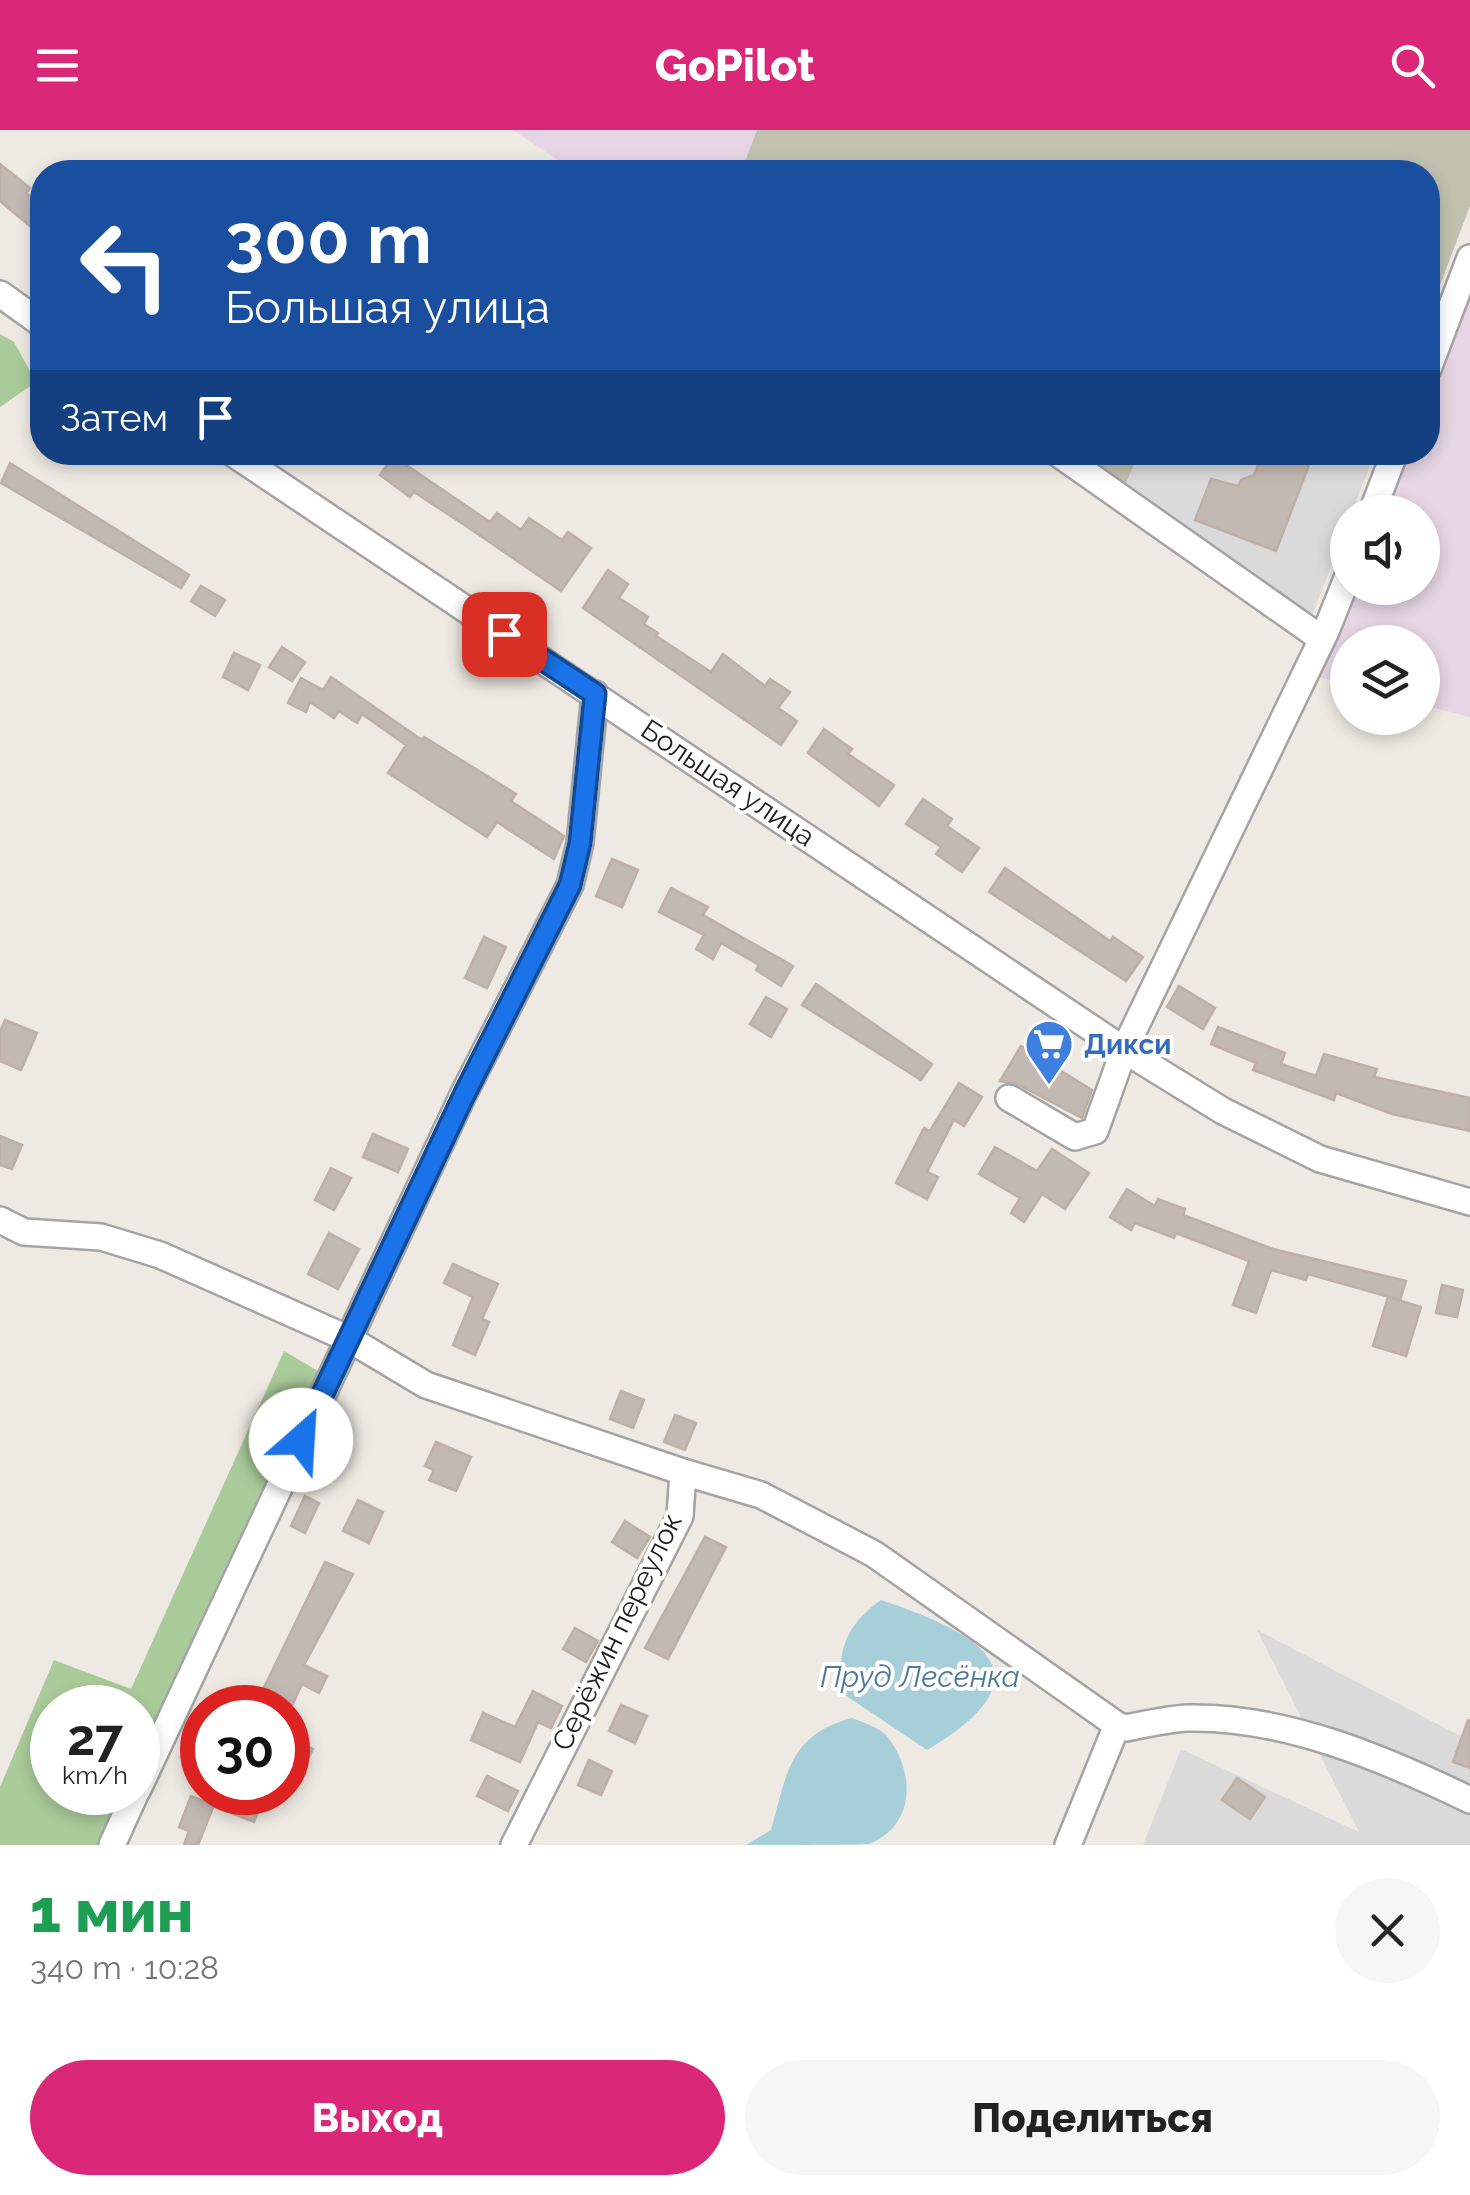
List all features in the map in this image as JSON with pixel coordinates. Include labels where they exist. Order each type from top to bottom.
[{"type":"street","points":[[1440,337],[1470,258]]},
{"type":"street","points":[[0,294],[30,315]]},
{"type":"street","name":"Большая улица","points":[[251,465],[1124,1050],[1224,1110],[1320,1159],[1470,1202]]},
{"type":"street","points":[[1074,465],[1322,639]]},
{"type":"street","points":[[1379,495],[1390,465]]},
{"type":"street","points":[[1009,1098],[1075,1138],[1095,1131],[1124,1050],[1336,605]]},
{"type":"street","points":[[160,1742],[464,1095],[570,885],[580,843],[595,694]]},
{"type":"street","points":[[0,1220],[24,1232],[101,1237],[160,1255],[349,1339],[426,1385],[761,1495],[874,1554],[1116,1725],[1126,1728],[1186,1718],[1236,1721],[1397,1765],[1470,1800]]},
{"type":"street","name":"Серёжин переулок","points":[[514,1845],[680,1516],[683,1472]]},
{"type":"street","points":[[1068,1845],[1116,1725]]},
{"type":"street","points":[[112,1845],[126,1815]]},
{"type":"shaded area","points":[[513,130],[757,130],[746,160],[558,160]]},
{"type":"shaded area","points":[[757,130],[1470,130],[1470,206],[1440,285],[1440,160],[746,160]]},
{"type":"shaded area","points":[[1470,289],[1470,717],[1440,709],[1440,625],[1339,625],[1347,605],[1440,605],[1440,495],[1390,495],[1401,465],[1440,465],[1440,367]]},
{"type":"shaded area","points":[[1087,465],[1134,465],[1123,490]]},
{"type":"shaded area","points":[[1134,465],[1370,465],[1359,495],[1330,495],[1330,569],[1310,621],[1123,490]]},
{"type":"shaded area","points":[[1330,649],[1330,680],[1319,677]]},
{"type":"shaded area","points":[[1257,1630],[1470,1741],[1470,1845],[1143,1845],[1181,1749],[1359,1832]]},
{"type":"green space","points":[[0,334],[14,342],[30,371],[30,386],[0,407]]},
{"type":"green space","points":[[284,1351],[323,1374],[160,1715],[160,1685],[133,1685]]},
{"type":"green space","points":[[54,1660],[120,1685],[43,1685]]},
{"type":"green space","points":[[30,1716],[30,1815],[111,1815],[97,1845],[0,1845],[0,1787]]},
{"type":"water","name":"Пруд Лесёнка","points":[[881,1600],[948,1627],[972,1642],[989,1659],[995,1678],[988,1699],[966,1723],[927,1750],[842,1693],[841,1664],[846,1640],[859,1619]]},
{"type":"water","name":"Пруд Лесёнка","points":[[852,1718],[886,1735],[896,1749],[906,1780],[906,1796],[896,1824],[869,1844],[746,1845],[771,1830],[787,1775],[802,1746],[831,1725]]},
{"type":"building","points":[[0,164],[30,188],[26,193],[30,196],[30,226],[0,201]]},
{"type":"building","points":[[10,463],[189,575],[181,588],[1,483]]},
{"type":"building","points":[[387,465],[406,465],[490,522],[497,513],[521,530],[529,518],[562,540],[568,532],[591,548],[561,591],[414,492],[410,497],[380,475]]},
{"type":"building","points":[[1258,465],[1309,465],[1276,551],[1195,520],[1211,479],[1238,486],[1241,480],[1254,475]]},
{"type":"building","points":[[608,570],[628,584],[619,598],[648,617],[644,624],[658,633],[656,636],[711,672],[723,654],[765,686],[770,679],[790,692],[778,708],[797,721],[781,745],[583,608]]},
{"type":"building","points":[[201,586],[225,600],[215,616],[191,601]]},
{"type":"building","points":[[282,647],[305,662],[292,681],[269,667]]},
{"type":"building","points":[[234,653],[260,665],[248,690],[223,677]]},
{"type":"building","points":[[331,677],[422,740],[424,737],[516,794],[511,801],[564,836],[554,859],[497,822],[487,837],[388,773],[406,745],[362,714],[357,723],[339,711],[334,718],[310,702],[306,712],[288,703],[301,678],[323,690]]},
{"type":"building","points":[[824,729],[852,749],[848,754],[894,785],[879,806],[808,753]]},
{"type":"building","points":[[923,799],[952,819],[947,826],[979,848],[962,872],[936,854],[941,847],[906,824]]},
{"type":"building","points":[[612,859],[638,870],[622,907],[596,896]]},
{"type":"building","points":[[1005,868],[1110,941],[1113,937],[1143,957],[1126,981],[989,892]]},
{"type":"building","points":[[671,888],[708,907],[703,915],[793,966],[781,986],[756,970],[759,965],[721,943],[713,959],[696,949],[704,935],[659,912]]},
{"type":"building","points":[[484,937],[506,947],[487,988],[465,978]]},
{"type":"building","points":[[816,984],[932,1064],[921,1080],[802,1005]]},
{"type":"building","points":[[1179,986],[1215,1008],[1203,1029],[1167,1007]]},
{"type":"building","points":[[766,997],[787,1009],[771,1037],[750,1024]]},
{"type":"building","points":[[5,1020],[37,1033],[21,1070],[0,1061],[0,1032]]},
{"type":"building","points":[[1218,1027],[1285,1053],[1281,1064],[1316,1076],[1324,1054],[1377,1069],[1374,1077],[1470,1098],[1470,1131],[1392,1114],[1336,1093],[1334,1100],[1253,1070],[1256,1063],[1211,1044]]},
{"type":"building","name":"Дикси","points":[[1021,1046],[1092,1090],[1082,1118],[1017,1084],[1000,1081]]},
{"type":"building","points":[[959,1083],[982,1097],[964,1126],[954,1120],[927,1172],[938,1177],[927,1199],[896,1183],[924,1128],[930,1131]]},
{"type":"building","points":[[373,1134],[408,1149],[398,1172],[363,1157]]},
{"type":"building","points":[[0,1136],[22,1145],[12,1169],[0,1165]]},
{"type":"building","points":[[995,1147],[1037,1171],[1052,1149],[1089,1173],[1065,1209],[1042,1194],[1024,1222],[1011,1213],[1020,1198],[979,1174]]},
{"type":"building","points":[[331,1168],[351,1178],[334,1210],[315,1200]]},
{"type":"building","points":[[1127,1189],[1155,1206],[1158,1199],[1185,1209],[1183,1215],[1273,1249],[1406,1281],[1400,1300],[1308,1274],[1306,1280],[1271,1270],[1256,1313],[1233,1305],[1249,1261],[1176,1233],[1174,1238],[1135,1223],[1131,1230],[1110,1217]]},
{"type":"building","points":[[329,1233],[359,1249],[338,1289],[308,1274]]},
{"type":"building","points":[[453,1264],[498,1284],[482,1319],[489,1322],[475,1355],[453,1345],[473,1297],[444,1283]]},
{"type":"building","points":[[1442,1285],[1463,1290],[1457,1317],[1436,1313]]},
{"type":"building","points":[[1388,1297],[1421,1307],[1406,1356],[1373,1346]]},
{"type":"building","points":[[621,1391],[644,1400],[633,1428],[610,1419]]},
{"type":"building","points":[[675,1415],[696,1423],[685,1450],[664,1442]]},
{"type":"building","points":[[436,1442],[471,1457],[456,1491],[429,1480],[434,1470],[425,1466]]},
{"type":"building","points":[[305,1496],[319,1503],[305,1533],[291,1526]]},
{"type":"building","points":[[358,1500],[383,1512],[369,1543],[343,1531]]},
{"type":"building","points":[[625,1521],[650,1537],[637,1558],[612,1542]]},
{"type":"building","points":[[705,1537],[726,1547],[668,1659],[645,1648]]},
{"type":"building","points":[[325,1562],[353,1574],[304,1665],[327,1676],[319,1693],[310,1685],[265,1685]]},
{"type":"building","points":[[575,1628],[598,1641],[586,1662],[563,1649]]},
{"type":"building","points":[[533,1691],[562,1706],[551,1728],[538,1722],[520,1762],[471,1740],[483,1713],[515,1727]]},
{"type":"building","points":[[621,1705],[647,1716],[635,1743],[609,1731]]},
{"type":"building","points":[[1470,1721],[1470,1768],[1453,1762]]},
{"type":"building","points":[[589,1760],[612,1771],[601,1795],[578,1785]]},
{"type":"building","points":[[487,1776],[518,1791],[508,1811],[477,1796]]},
{"type":"building","points":[[1237,1778],[1265,1797],[1250,1819],[1222,1800]]},
{"type":"building","points":[[184,1815],[210,1815],[198,1845],[184,1845],[189,1831],[179,1827]]},
{"type":"building","points":[[236,1815],[257,1815],[254,1822]]},
{"type":"place","name":"Дикси","points":[[1049,1086]]},
{"type":"route","points":[[301,1440],[464,1095],[570,885],[580,843],[588,727],[595,694],[504,634]]}]
